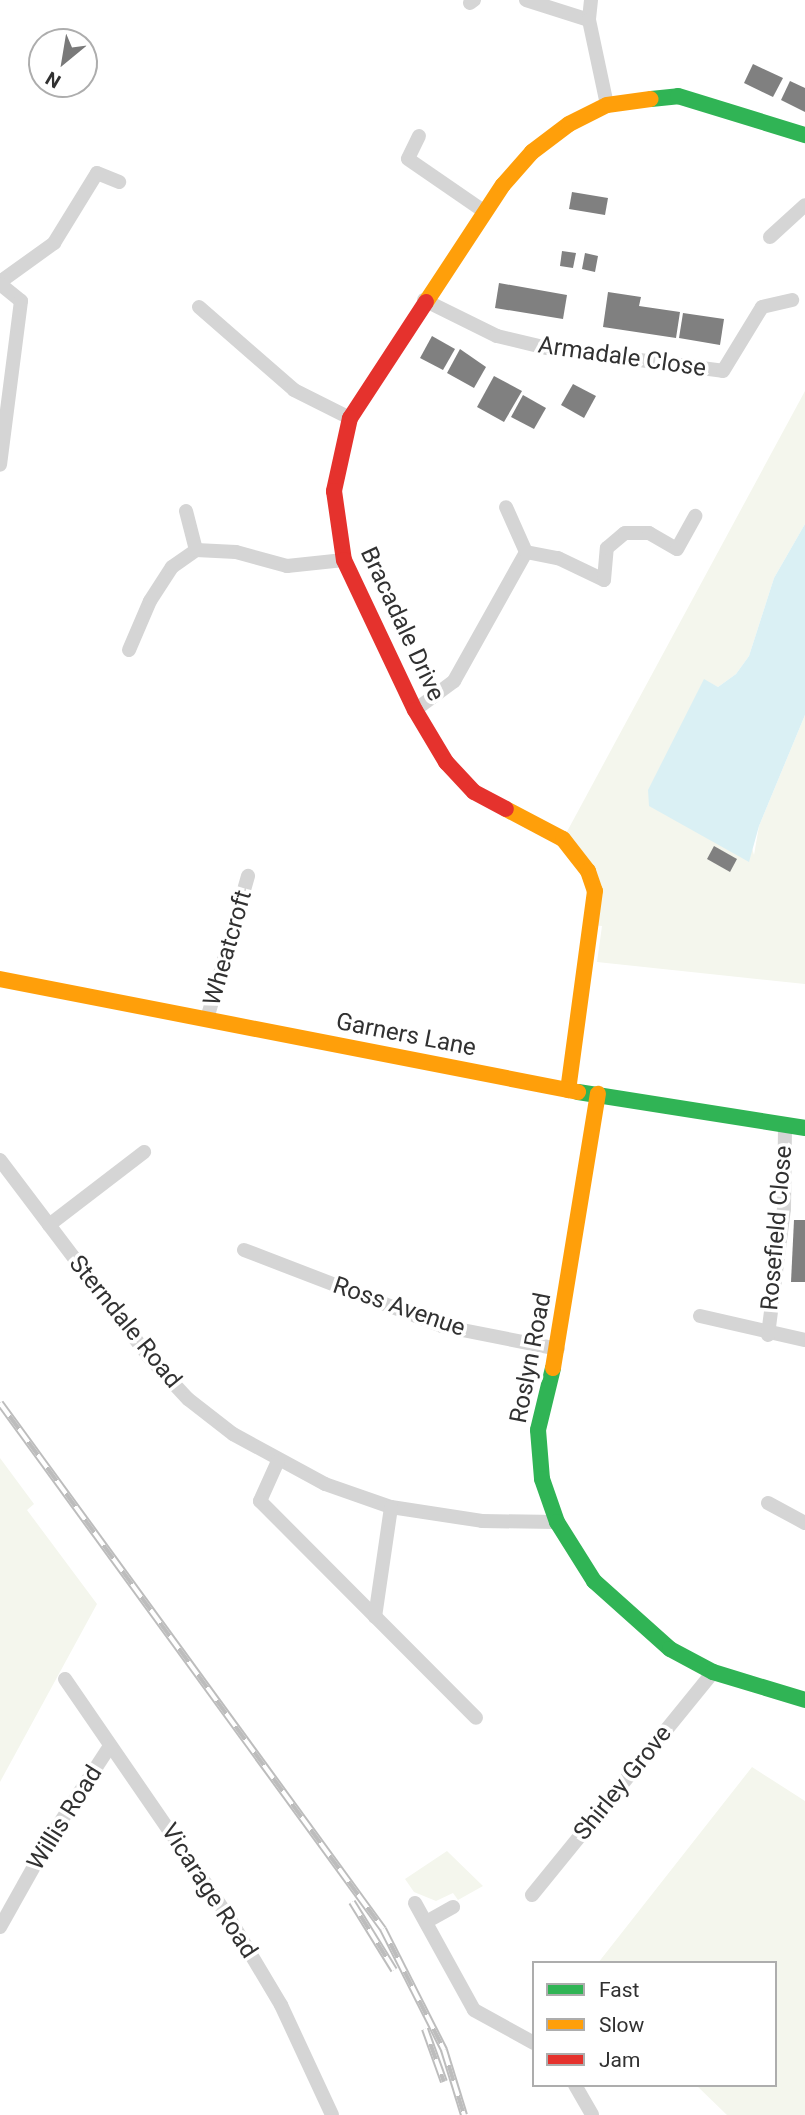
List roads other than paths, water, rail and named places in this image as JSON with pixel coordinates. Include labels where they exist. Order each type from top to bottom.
[{"type":"street","points":[[526,0],[589,20]]},
{"type":"street","points":[[591,0],[589,20],[607,105]]},
{"type":"street","name":"Bracadale Drive","points":[[568,1090],[595,891],[586,864],[563,839],[474,792],[446,762],[415,710],[344,560],[334,491],[350,418],[424,300],[485,212],[532,152],[569,124],[607,105],[678,96],[805,135]]},
{"type":"street","points":[[419,136],[408,159],[485,212]]},
{"type":"street","points":[[0,465],[21,301],[0,283],[54,243],[87,182],[97,173],[119,181]]},
{"type":"street","points":[[770,237],[805,205]]},
{"type":"street","name":"Armadale Close","points":[[424,300],[497,336],[547,348],[723,371],[762,307],[792,300]]},
{"type":"street","points":[[198,307],[294,390],[350,418]]},
{"type":"street","points":[[506,507],[526,552]]},
{"type":"street","points":[[186,511],[196,550]]},
{"type":"street","points":[[526,552],[558,558],[604,580],[607,548],[625,533],[649,533],[677,549],[695,516]]},
{"type":"street","points":[[129,650],[150,601],[172,567],[196,550],[236,552],[287,566],[344,560]]},
{"type":"street","points":[[415,710],[454,681],[526,552]]},
{"type":"street","name":"Wheatcroft","points":[[207,1019],[248,876]]},
{"type":"street","name":"Garners Lane","points":[[0,979],[568,1090],[805,1128]]},
{"type":"street","name":"Roslyn Road","points":[[598,1094],[558,1349],[538,1430],[542,1479],[557,1522],[594,1581],[633,1620],[670,1649],[713,1671],[805,1700]]},
{"type":"street","name":"Rosefield Close","points":[[785,1126],[783,1209],[768,1335],[805,1340]]},
{"type":"street","points":[[49,1225],[144,1152]]},
{"type":"street","name":"Sterndale Road","points":[[0,1160],[148,1356],[188,1399],[278,1461],[391,1507],[482,1521],[557,1522]]},
{"type":"street","name":"Ross Avenue","points":[[244,1250],[442,1326],[558,1349]]},
{"type":"street","points":[[700,1315],[768,1335]]},
{"type":"street","points":[[278,1461],[260,1502],[476,1718]]},
{"type":"street","points":[[768,1503],[805,1523]]},
{"type":"street","points":[[375,1617],[391,1507]]},
{"type":"street","name":"Shirley Grove","points":[[531,1895],[713,1671]]},
{"type":"street","name":"Vicarage Road","points":[[65,1679],[228,1916],[281,2005],[332,2115]]},
{"type":"street","name":"Willis Road","points":[[0,1927],[50,1838],[110,1746]]},
{"type":"street","points":[[415,1903],[474,2010],[532,2042]]},
{"type":"street","points":[[426,1922],[453,1907]]},
{"type":"street","points":[[576,2087],[592,2115]]},
{"type":"railway","points":[[0,1403],[383,1929],[444,2050],[464,2115]]},
{"type":"railway","points":[[352,1902],[394,1970]]},
{"type":"railway","points":[[425,2029],[444,2082]]}]
